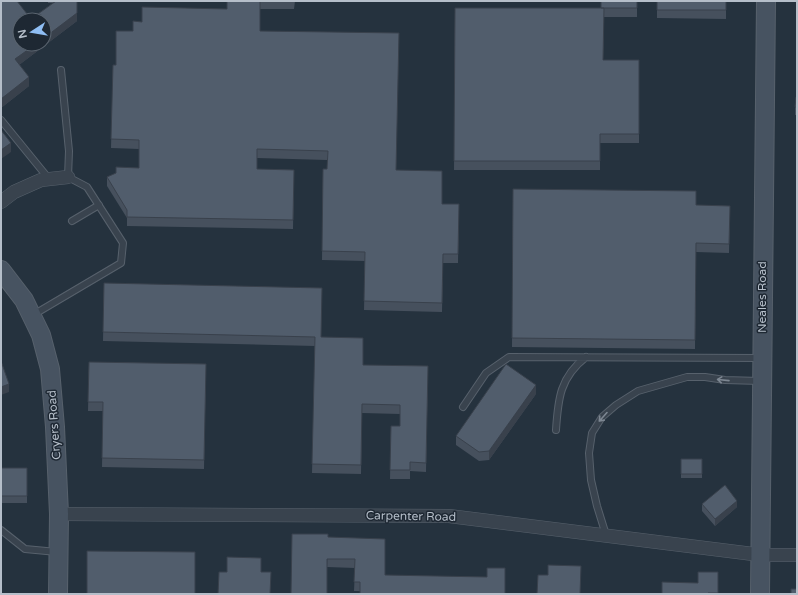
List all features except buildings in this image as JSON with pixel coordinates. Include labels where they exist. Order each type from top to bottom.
[{"type":"street","name":"Neales Road","points":[[760,594],[766,1]]},
{"type":"street","points":[[1,202],[14,192],[41,180],[68,177]]},
{"type":"street","name":"Cryers Road","points":[[1,270],[24,300],[32,316],[41,335],[50,369],[55,427],[59,514],[58,594]]},
{"type":"street","name":"Carpenter Road","points":[[59,514],[449,516],[760,555],[797,555]]},
{"type":"lane","points":[[32,316],[121,263],[123,243],[87,187],[68,177],[69,151],[61,70]]},
{"type":"lane","points":[[1,120],[49,179]]},
{"type":"lane","points":[[72,222],[99,205]]},
{"type":"lane","points":[[463,408],[486,373],[509,357],[762,358]]},
{"type":"lane","points":[[556,430],[558,400],[566,378],[576,364],[586,357]]},
{"type":"lane","points":[[606,535],[596,506],[591,480],[589,453],[592,433],[602,417],[616,405],[638,390],[687,377],[761,381]]},
{"type":"lane","points":[[1,530],[25,549],[58,552]]}]
